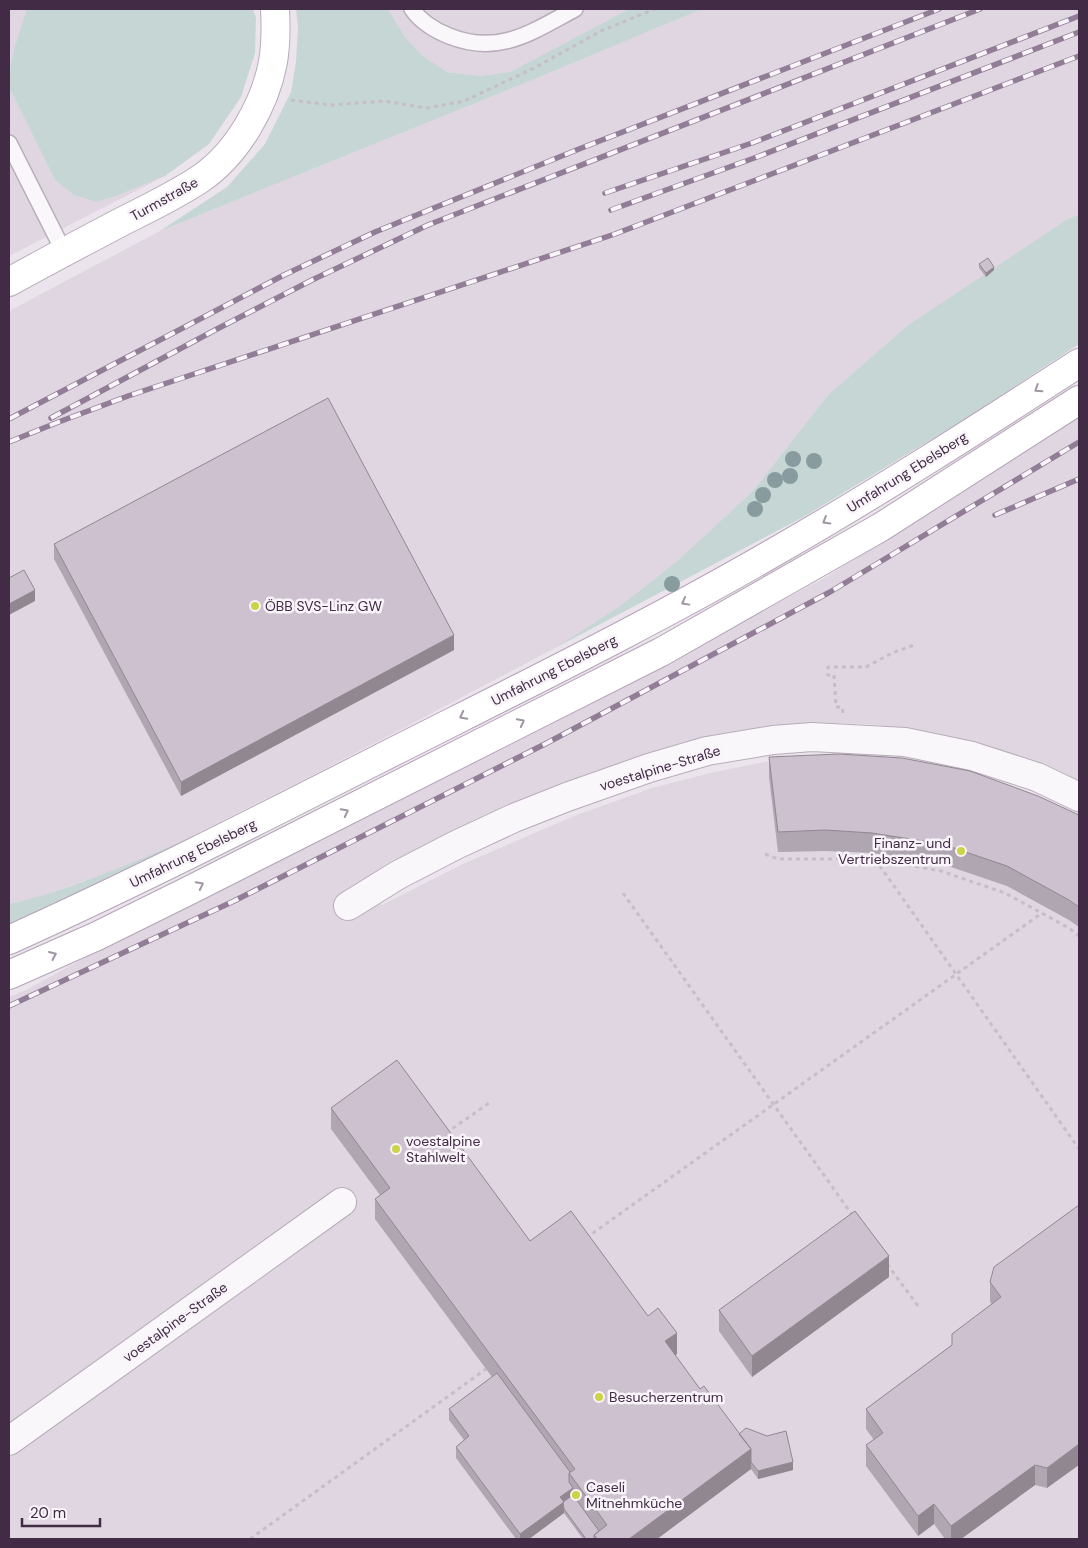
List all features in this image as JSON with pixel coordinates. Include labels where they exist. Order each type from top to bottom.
[{"type":"main road","name":"Turmstraße","points":[[9,282],[172,196],[202,178],[225,156],[248,128],[263,95],[273,63],[276,33],[275,9]]},
{"type":"main road","name":"Umfahrung Ebelsberg","points":[[9,940],[170,864],[655,619],[779,550],[945,450],[1079,363]]},
{"type":"main road","points":[[9,975],[122,924],[661,652],[881,527],[1079,400]]},
{"type":"street","name":"voestalpine-Straße","points":[[348,906],[398,875],[456,846],[514,818],[567,797],[649,768],[707,751],[773,740],[812,738],[905,742],[972,756],[1037,777],[1079,797]]},
{"type":"street","name":"voestalpine-Straße","points":[[9,1441],[342,1202]]},
{"type":"lane","points":[[412,9],[419,18],[439,32],[460,40],[484,44],[509,41],[530,33],[575,9]]},
{"type":"lane","points":[[9,143],[64,252]]},
{"type":"path","points":[[263,95],[331,105],[384,101],[426,108],[464,101],[534,68],[601,31],[655,9]]},
{"type":"path","points":[[835,714],[843,714],[842,707],[836,707],[834,675],[828,675],[828,667],[866,667],[892,653],[914,645]]},
{"type":"path","points":[[765,854],[778,859],[875,859],[941,872],[1005,893],[1069,928],[1079,936]]},
{"type":"path","points":[[875,859],[1079,1149]]},
{"type":"path","points":[[622,893],[854,1217]]},
{"type":"path","points":[[586,1238],[1042,913]]},
{"type":"path","points":[[439,1138],[489,1103]]},
{"type":"path","points":[[883,1258],[918,1306]]},
{"type":"path","points":[[250,1539],[486,1369]]},
{"type":"shaded area","points":[[9,9],[27,9],[9,75]]},
{"type":"shaded area","points":[[27,9],[253,9],[256,18],[255,53],[241,97],[209,144],[165,176],[97,202],[74,195],[55,180],[9,87],[13,57]]},
{"type":"shaded area","points":[[296,9],[388,9],[405,37],[424,57],[447,72],[480,76],[510,72],[629,9],[702,9],[160,231],[227,187],[265,144],[291,92],[296,62],[298,27]]},
{"type":"shaded area","points":[[388,9],[629,9],[510,72],[480,76],[447,72],[423,57],[405,37]]},
{"type":"shaded area","points":[[702,9],[1079,9],[1079,214],[1068,219],[986,278],[907,326],[828,395],[753,491],[676,562],[620,606],[555,648],[379,741],[181,842],[107,873],[35,898],[9,904],[9,311],[160,231]]},
{"type":"shaded area","points":[[9,87],[55,180],[97,202],[165,176],[9,256]]},
{"type":"shaded area","points":[[1079,214],[1079,344],[965,419],[805,516],[555,648],[620,606],[676,562],[753,491],[828,395],[907,326],[1068,219]]},
{"type":"shaded area","points":[[1079,417],[1079,782],[1022,757],[946,736],[904,728],[867,724],[793,725],[453,832],[386,864],[354,888],[382,905],[463,864],[574,816],[652,788],[710,773],[774,760],[1079,819],[1079,1539],[9,1539],[9,997],[26,990],[121,938],[698,646],[828,576]]},
{"type":"shaded area","points":[[181,842],[83,893],[9,926],[9,904],[75,885]]},
{"type":"building","points":[[988,258],[994,267],[986,273],[979,264]]},
{"type":"building","name":"ÖBB SVS-Linz GW","points":[[328,398],[454,635],[181,782],[54,544]]},
{"type":"building","points":[[24,570],[35,590],[9,604],[9,578]]},
{"type":"building","name":"Finanz- und Vertriebszentrum","points":[[839,754],[902,758],[970,771],[1038,796],[1079,815],[1079,907],[1007,866],[942,844],[872,833],[825,830],[778,832],[769,757]]},
{"type":"building","points":[[397,1060],[530,1241],[571,1211],[648,1316],[658,1308],[677,1333],[665,1341],[700,1389],[704,1386],[751,1449],[629,1539],[598,1539],[594,1535],[607,1525],[569,1473],[575,1469],[375,1199],[390,1188],[331,1108]]},
{"type":"building","points":[[1079,1205],[1079,1444],[1047,1468],[1035,1465],[951,1526],[934,1504],[918,1516],[866,1445],[883,1433],[866,1409],[952,1345],[952,1334],[1001,1297],[990,1282],[994,1267]]},
{"type":"building","points":[[855,1211],[889,1256],[752,1356],[719,1310]]},
{"type":"building","points":[[497,1373],[570,1472],[569,1482],[573,1488],[560,1497],[564,1502],[520,1534],[456,1447],[469,1436],[449,1409]]},
{"type":"building","points":[[746,1428],[767,1436],[786,1431],[793,1462],[758,1471],[751,1462],[751,1449],[739,1434]]},
{"type":"building","points":[[573,1495],[599,1531],[594,1535],[594,1539],[586,1539],[564,1509],[563,1502]]},
{"type":"railway","points":[[9,419],[284,275],[375,232],[579,149],[939,9]]},
{"type":"railway","points":[[51,418],[312,280],[428,225],[980,9]]},
{"type":"railway","points":[[605,193],[752,143],[1079,16]]},
{"type":"railway","points":[[611,210],[757,157],[1079,32]]},
{"type":"railway","points":[[9,442],[128,396],[615,234],[1079,56]]},
{"type":"railway","points":[[9,1006],[234,901],[547,743],[830,592],[1079,442]]},
{"type":"railway","points":[[995,515],[1079,479]]},
{"type":"place","name":"ÖBB SVS-Linz GW","points":[[255,606]]},
{"type":"place","name":"Finanz- und Vertriebszentrum","points":[[961,851]]},
{"type":"place","name":"voestalpine Stahlwelt","points":[[396,1149]]},
{"type":"place","name":"Besucherzentrum","points":[[599,1397]]},
{"type":"place","name":"Caseli Mitnehmküche","points":[[576,1495]]}]
